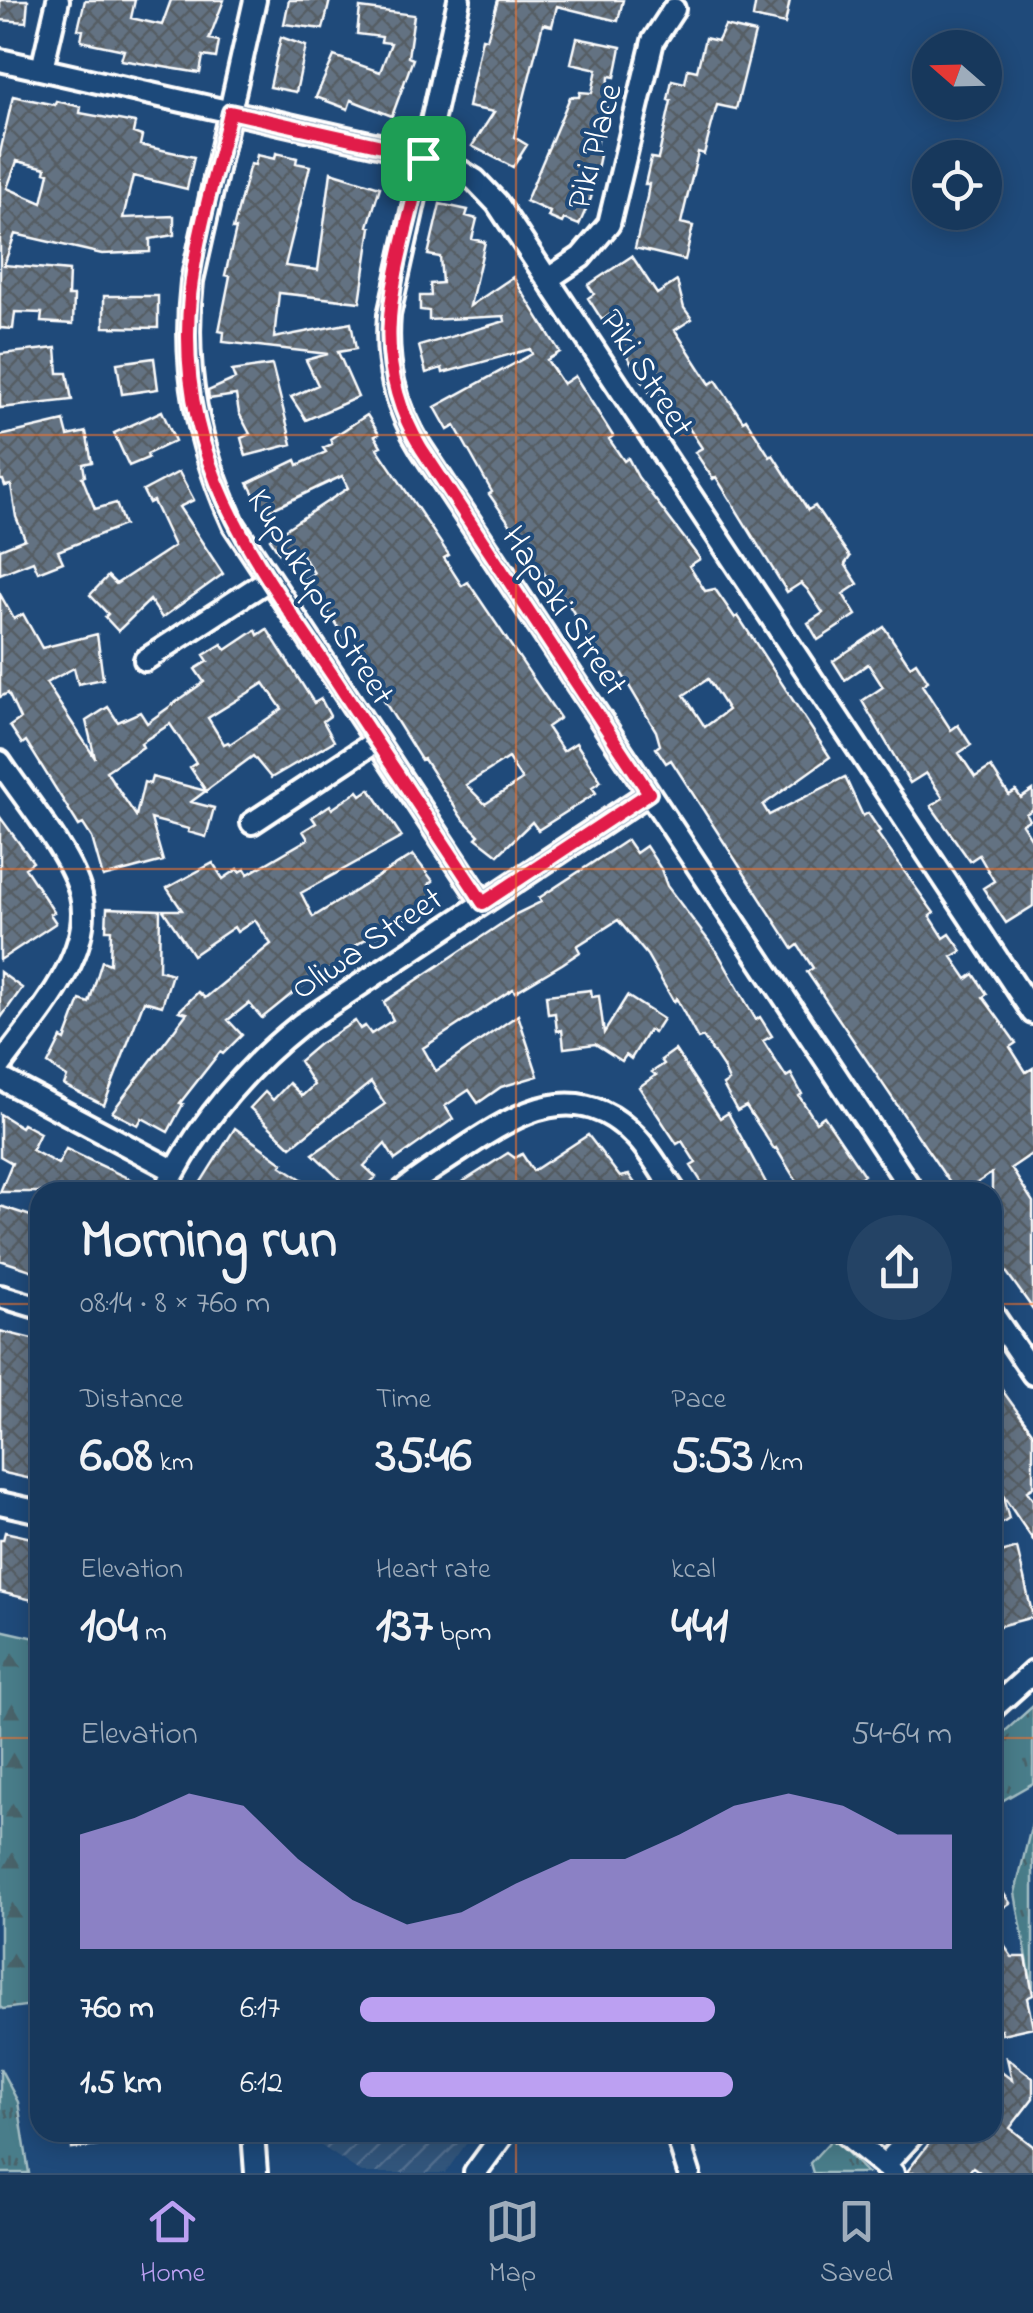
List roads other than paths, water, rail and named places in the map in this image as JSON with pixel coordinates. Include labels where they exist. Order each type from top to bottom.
[{"type":"street","points":[[42,70],[58,0]]},
{"type":"street","name":"Kupukupu Street","points":[[255,0],[192,282],[189,364],[196,420],[210,471],[234,525],[483,903]]},
{"type":"street","name":"Hapaki Street","points":[[459,0],[389,315],[389,362],[398,402],[421,448],[906,1182]]},
{"type":"street","name":"Piki Place","points":[[548,279],[581,257],[609,224],[653,42],[674,9]]},
{"type":"street","name":"Piki Street","points":[[0,60],[400,150],[462,172],[485,190],[548,279],[1033,1013]]},
{"type":"street","points":[[146,660],[268,580]]},
{"type":"street","points":[[252,823],[376,741]]},
{"type":"street","points":[[0,762],[71,870],[81,895],[83,923],[71,963],[0,1066]]},
{"type":"street","name":"Oliwa Street","points":[[169,1182],[211,1114],[276,1044],[649,793]]},
{"type":"street","points":[[0,1078],[175,1171]]},
{"type":"street","points":[[415,1182],[501,1124],[530,1109],[564,1104],[598,1111],[622,1125],[668,1182]]},
{"type":"street","points":[[0,1296],[30,1305]]},
{"type":"street","points":[[1002,1327],[1033,1374]]},
{"type":"street","points":[[0,1503],[30,1510]]},
{"type":"street","points":[[1002,1701],[1033,1672]]},
{"type":"street","points":[[254,2142],[256,2173]]},
{"type":"street","points":[[474,2173],[497,2142]]},
{"type":"street","points":[[679,2142],[689,2173]]},
{"type":"street","points":[[855,2142],[889,2169],[908,2142]]}]
